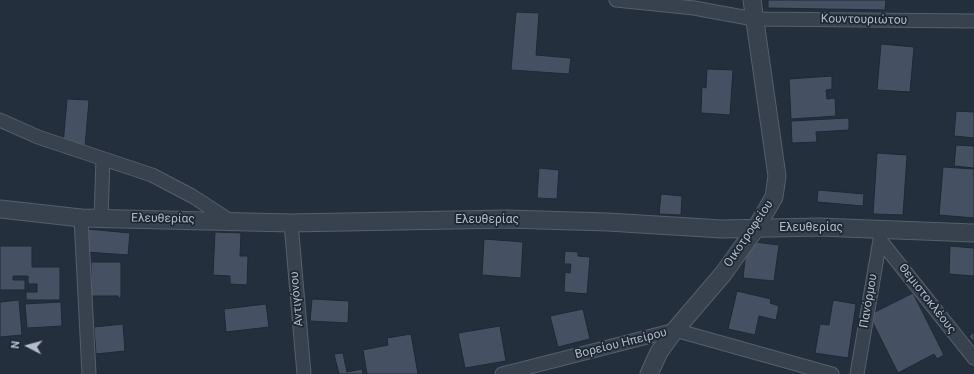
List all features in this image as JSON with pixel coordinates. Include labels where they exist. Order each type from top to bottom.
[{"type":"street","name":"Κουντουριώτου","points":[[616,0],[694,8],[754,19],[974,22]]},
{"type":"street","name":"Οικοτροφείου","points":[[649,374],[659,352],[675,330],[723,274],[756,228],[774,198],[777,176],[752,0]]},
{"type":"street","points":[[0,120],[38,137],[152,175],[192,196],[229,220]]},
{"type":"street","points":[[102,218],[103,159]]},
{"type":"street","name":"Ελευθερίας","points":[[0,209],[81,218],[229,220],[291,223],[507,219],[608,222],[722,229],[756,228],[881,234],[974,233]]},
{"type":"street","points":[[81,218],[89,374]]},
{"type":"street","name":"Αντιγόνου","points":[[291,223],[304,374]]},
{"type":"street","name":"Θεμιστοκλέους","points":[[881,234],[974,358]]},
{"type":"street","name":"Πανόρμου","points":[[857,374],[881,234]]},
{"type":"street","name":"Βορείου Ηπείρου","points":[[502,374],[675,330],[832,374]]},
{"type":"building","points":[[768,0],[886,0],[885,10],[768,8]]},
{"type":"building","points":[[516,12],[539,13],[536,55],[571,58],[569,74],[511,70]]},
{"type":"building","points":[[881,44],[914,47],[910,92],[877,90]]},
{"type":"building","points":[[707,69],[733,70],[730,115],[701,113],[702,87],[706,88]]},
{"type":"building","points":[[832,76],[832,89],[826,90],[827,99],[835,98],[836,116],[791,119],[789,79]]},
{"type":"building","points":[[67,99],[89,100],[85,146],[63,145]]},
{"type":"building","points":[[956,111],[974,112],[974,138],[954,136]]},
{"type":"building","points":[[849,118],[849,130],[816,132],[817,142],[792,143],[791,121]]},
{"type":"building","points":[[956,145],[974,146],[974,168],[954,166]]},
{"type":"building","points":[[877,153],[907,155],[903,215],[873,214]]},
{"type":"building","points":[[943,167],[974,169],[974,218],[939,215]]},
{"type":"building","points":[[539,168],[559,170],[557,199],[537,198]]},
{"type":"building","points":[[818,190],[864,194],[863,206],[817,202]]},
{"type":"building","points":[[661,194],[682,196],[681,215],[659,214]]},
{"type":"building","points":[[88,229],[130,233],[128,255],[86,252]]},
{"type":"building","points":[[215,232],[241,233],[240,256],[248,256],[247,285],[230,284],[230,276],[213,275]]},
{"type":"building","points":[[484,239],[523,242],[521,278],[482,275]]},
{"type":"building","points":[[747,241],[779,245],[774,281],[743,278]]},
{"type":"building","points":[[0,246],[32,246],[32,267],[60,267],[60,300],[26,300],[26,292],[37,292],[37,284],[28,284],[28,276],[13,276],[13,280],[25,280],[25,290],[0,290]]},
{"type":"building","points":[[950,246],[974,248],[974,276],[949,274]]},
{"type":"building","points":[[565,251],[578,252],[578,256],[590,257],[587,294],[564,292],[565,272],[570,273],[571,264],[564,264]]},
{"type":"building","points":[[91,262],[121,262],[121,298],[118,298],[118,296],[91,296]]},
{"type":"building","points":[[737,291],[771,299],[770,303],[779,306],[776,320],[759,316],[755,335],[728,329]]},
{"type":"building","points":[[913,293],[944,355],[937,359],[934,354],[898,373],[869,315]]},
{"type":"building","points":[[312,299],[349,301],[348,323],[310,321]]},
{"type":"building","points":[[19,300],[22,335],[0,337],[0,302]]},
{"type":"building","points":[[833,300],[856,304],[848,358],[815,353],[820,324],[829,325]]},
{"type":"building","points":[[61,302],[62,326],[27,328],[25,304]]},
{"type":"building","points":[[266,304],[269,327],[226,332],[224,309]]},
{"type":"building","points":[[583,309],[590,339],[558,347],[550,316]]},
{"type":"building","points":[[123,324],[125,351],[96,354],[94,327]]},
{"type":"building","points":[[500,326],[506,361],[465,368],[458,333]]},
{"type":"building","points":[[974,332],[974,342],[969,336]]},
{"type":"building","points":[[411,334],[418,374],[367,374],[363,350],[388,345],[387,338]]},
{"type":"building","points":[[343,353],[347,372],[362,369],[363,374],[339,374],[334,354]]}]
